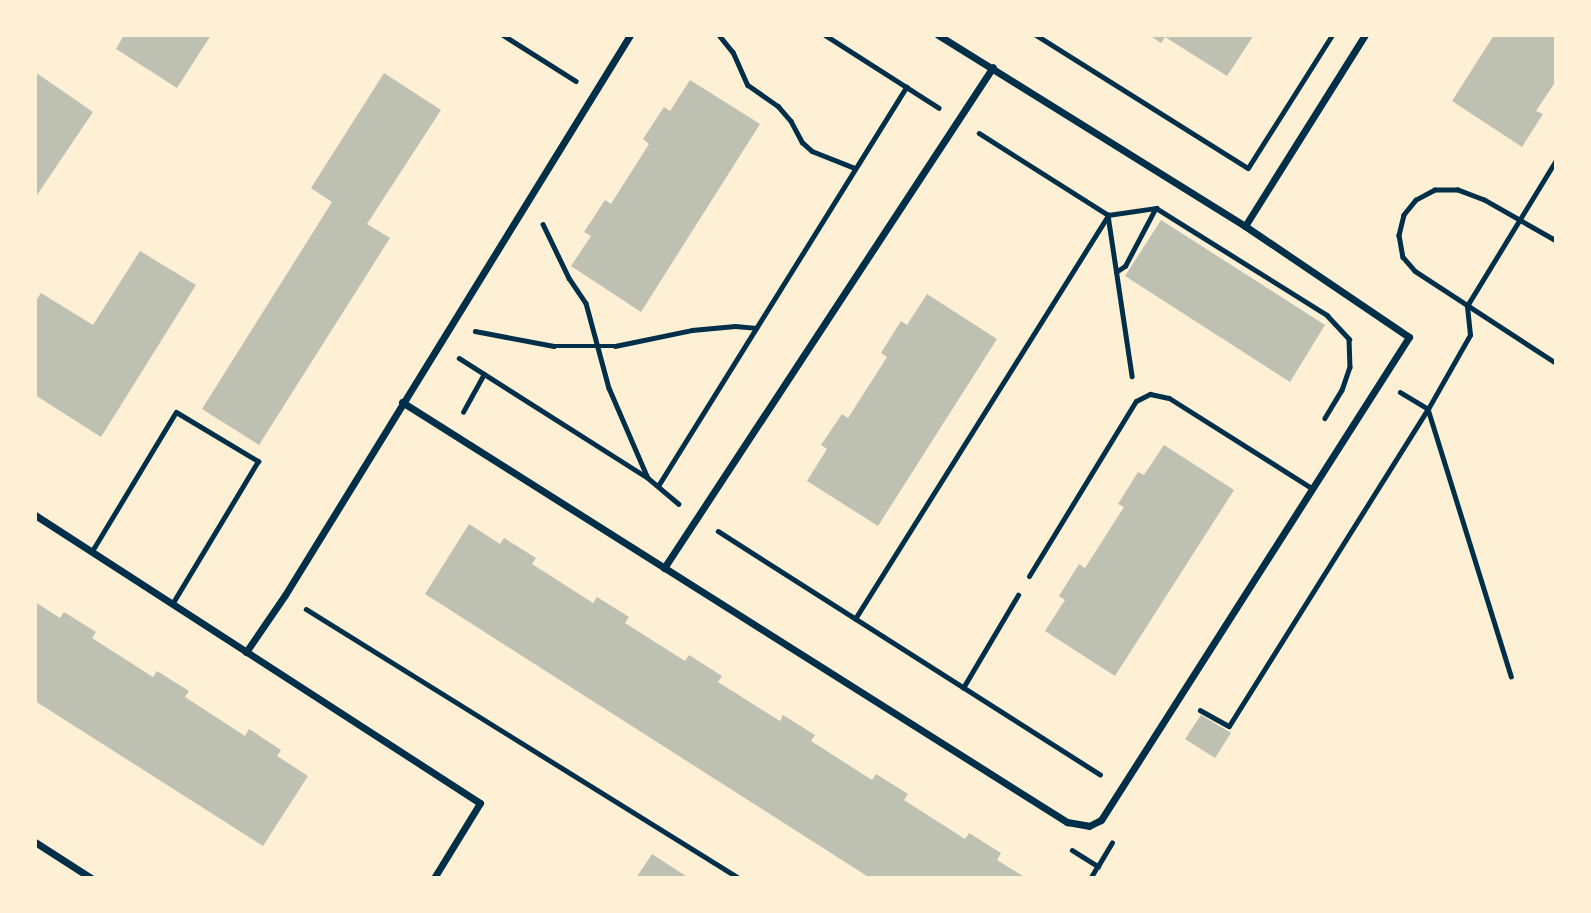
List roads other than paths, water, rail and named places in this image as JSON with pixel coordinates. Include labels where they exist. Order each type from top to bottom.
[{"type":"street","points":[[246,652],[285,596],[630,35]]},
{"type":"street","points":[[402,402],[1067,821],[1089,826],[1101,820],[1112,807],[1409,337],[1244,226],[993,66],[938,35]]},
{"type":"street","points":[[1244,226],[1366,35]]},
{"type":"street","points":[[664,568],[993,66]]},
{"type":"street","points":[[35,514],[480,803],[434,878]]},
{"type":"street","points":[[35,842],[91,878]]},
{"type":"lane","points":[[1029,576],[1136,401],[1150,394],[1169,398],[1313,489]]},
{"type":"lane","points":[[92,551],[176,412],[258,461],[172,604]]}]
